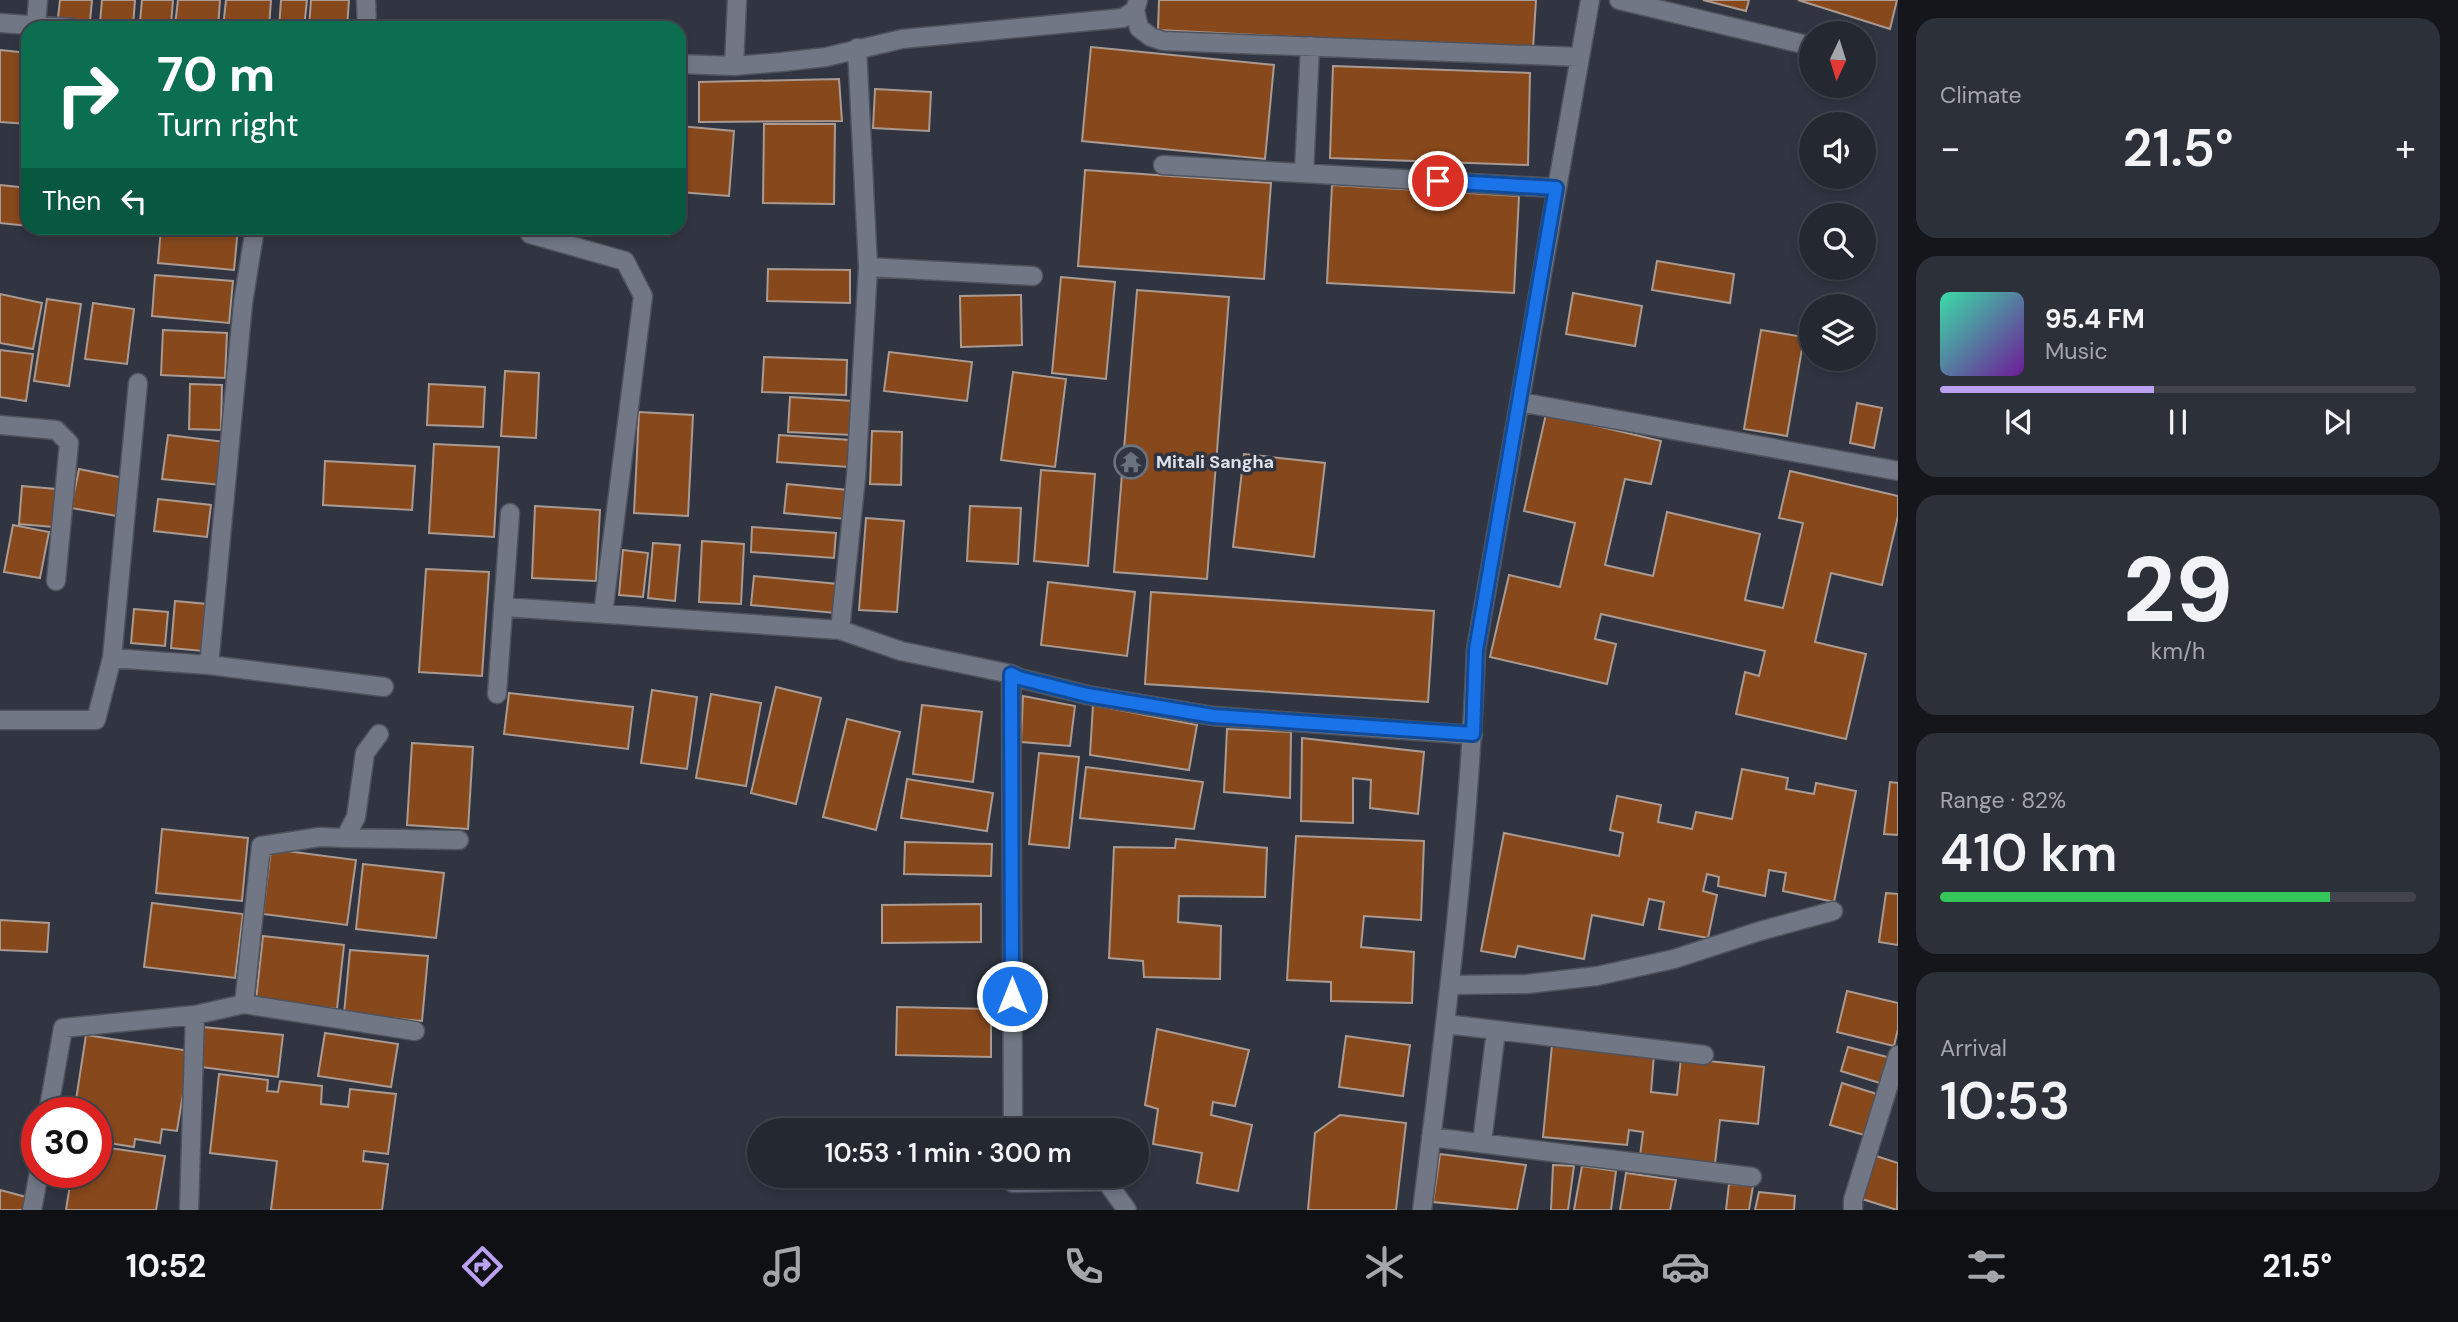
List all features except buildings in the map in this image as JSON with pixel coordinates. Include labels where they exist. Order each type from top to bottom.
[{"type":"street","points":[[36,21],[38,0]]},
{"type":"street","points":[[366,0],[367,21]]},
{"type":"street","points":[[734,66],[737,0]]},
{"type":"street","points":[[1097,0],[1097,19]]},
{"type":"street","points":[[1422,1210],[1450,985],[1473,734],[1476,650],[1590,0]]},
{"type":"street","points":[[1619,0],[1799,43]]},
{"type":"street","points":[[686,64],[734,66],[826,57],[902,39],[1123,18],[1136,5]]},
{"type":"street","points":[[1136,5],[1139,28],[1151,37],[1163,41],[1580,57]]},
{"type":"street","points":[[0,23],[21,24]]},
{"type":"street","points":[[1304,173],[1310,46]]},
{"type":"street","points":[[840,630],[856,477],[868,267],[857,48]]},
{"type":"street","points":[[1163,165],[1556,188]]},
{"type":"street","points":[[209,665],[243,303],[254,235]]},
{"type":"street","points":[[534,235],[625,261],[643,296],[603,614]]},
{"type":"street","points":[[868,267],[1033,276]]},
{"type":"street","points":[[0,720],[96,720],[112,658],[138,383]]},
{"type":"street","points":[[1520,402],[1898,471]]},
{"type":"street","points":[[0,425],[56,430],[69,443],[56,581]]},
{"type":"street","points":[[497,694],[510,513]]},
{"type":"street","points":[[504,607],[840,630],[901,651],[1011,674],[1087,695],[1213,716],[1473,734]]},
{"type":"street","points":[[112,658],[209,665],[384,687]]},
{"type":"street","points":[[1011,674],[1013,1118]]},
{"type":"street","points":[[345,838],[356,817],[365,753],[379,734]]},
{"type":"street","points":[[244,1004],[261,846],[320,837],[459,840]]},
{"type":"street","points":[[1450,985],[1527,984],[1597,976],[1674,959],[1759,931],[1833,911]]},
{"type":"street","points":[[51,1097],[63,1028],[195,1015],[244,1004],[415,1031]]},
{"type":"street","points":[[189,1210],[195,1015]]},
{"type":"street","points":[[1446,1024],[1704,1055]]},
{"type":"street","points":[[1482,1142],[1496,1031]]},
{"type":"street","points":[[1853,1210],[1853,1200],[1898,1055]]},
{"type":"street","points":[[1431,1136],[1752,1177]]},
{"type":"street","points":[[32,1210],[35,1188]]},
{"type":"street","points":[[1111,1188],[1127,1210]]},
{"type":"place","name":"Mitali Sangha","points":[[1131,462]]},
{"type":"route","points":[[1012,996],[1011,674],[1087,695],[1213,716],[1473,734],[1476,650],[1556,188],[1438,181]]}]
